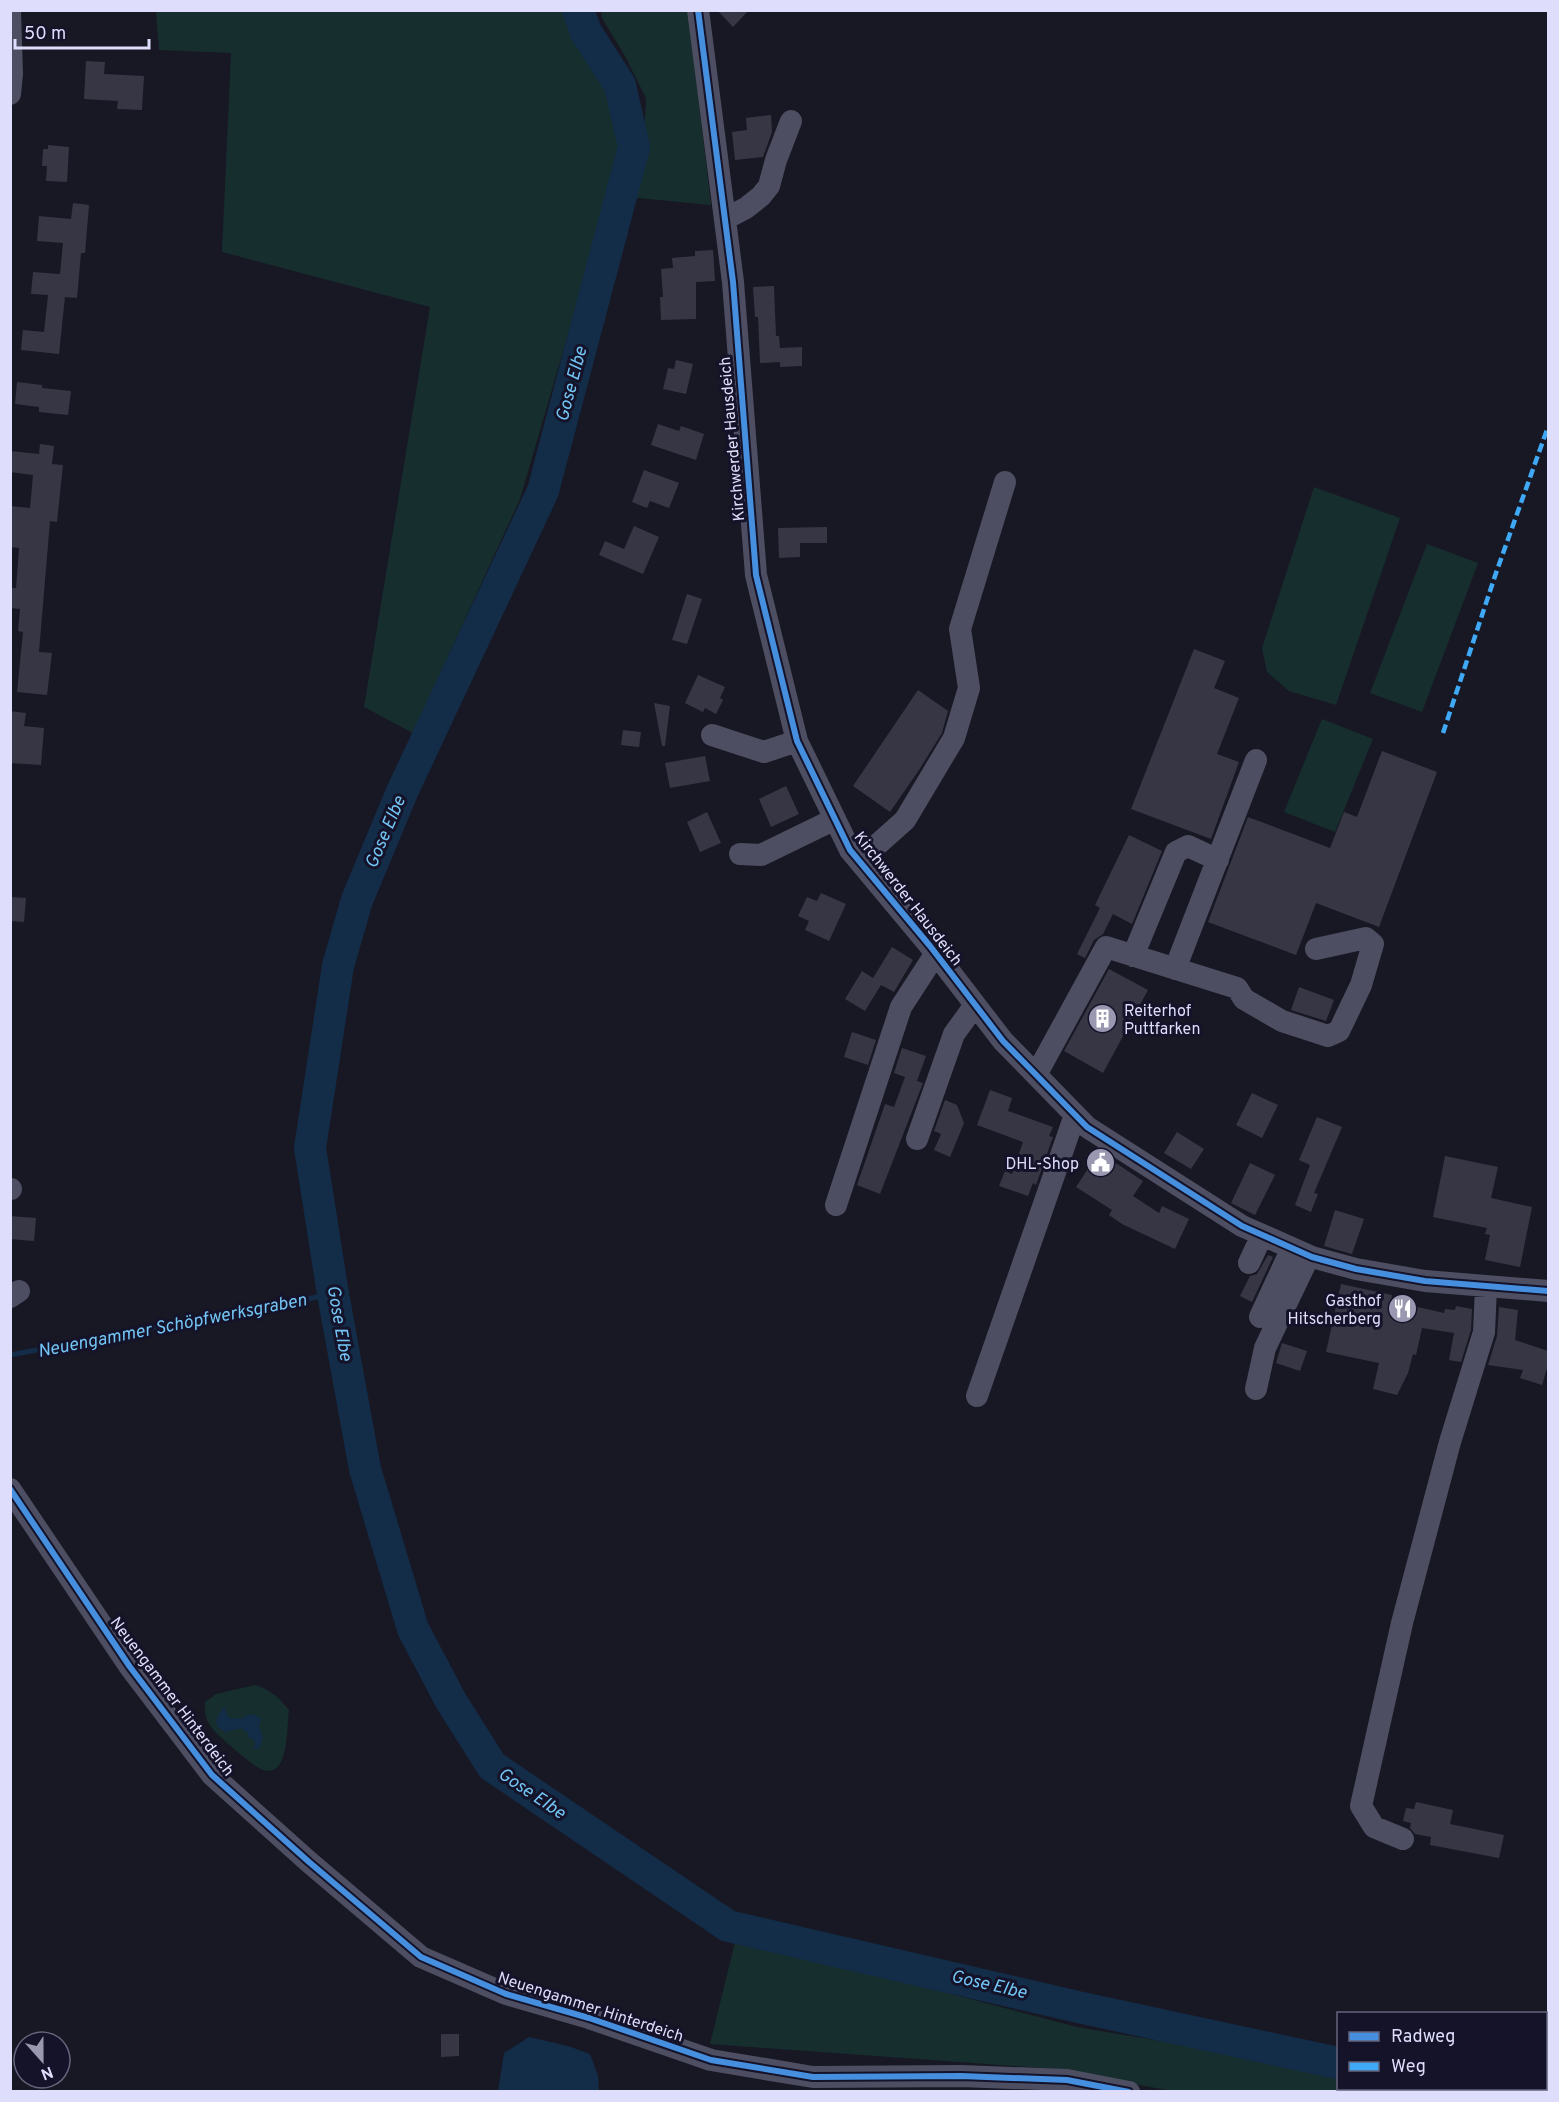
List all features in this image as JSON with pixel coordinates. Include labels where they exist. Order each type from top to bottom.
[{"type":"street","name":"Kirchwerder Hausdeich","points":[[698,10],[733,282],[756,575],[797,741],[850,850],[936,953],[1003,1041],[1087,1127],[1242,1226],[1301,1252],[1356,1269],[1425,1281],[1548,1291]]},
{"type":"street","points":[[10,11],[12,74],[10,94]]},
{"type":"street","points":[[725,219],[746,208],[770,186],[776,160],[791,121]]},
{"type":"street","points":[[860,861],[905,820],[954,738],[969,688],[960,629],[1005,482]]},
{"type":"street","points":[[712,735],[764,752],[797,741]]},
{"type":"street","points":[[1175,969],[1256,760]]},
{"type":"street","points":[[740,854],[761,855],[835,819]]},
{"type":"street","points":[[1133,956],[1176,852],[1188,846],[1218,860]]},
{"type":"street","points":[[1036,1075],[1106,947],[1237,988],[1244,999],[1282,1020],[1328,1036],[1340,1031],[1360,985],[1373,944],[1366,938],[1316,948]]},
{"type":"street","points":[[836,1205],[901,1007],[936,953]]},
{"type":"street","points":[[917,1138],[954,1034],[975,1005]]},
{"type":"street","points":[[977,1395],[1076,1115]]},
{"type":"street","points":[[1250,1263],[1262,1235]]},
{"type":"street","points":[[1260,1317],[1301,1252]]},
{"type":"street","points":[[1256,1389],[1265,1348],[1301,1252]]},
{"type":"street","points":[[1403,1839],[1374,1827],[1361,1806],[1402,1623],[1450,1442],[1484,1332],[1486,1287]]},
{"type":"street","name":"Neuengammer Hinterdeich","points":[[10,1489],[130,1666],[212,1775],[309,1862],[421,1957],[506,1994],[589,2018],[711,2060],[813,2077],[961,2076],[1066,2080],[1129,2091]]},
{"type":"green space","points":[[156,11],[566,11],[579,45],[608,91],[623,146],[520,499],[413,733],[364,707],[430,307],[222,252],[231,53],[159,50]]},
{"type":"green space","points":[[601,11],[688,11],[711,205],[628,197],[644,141],[646,98],[625,56],[602,18]]},
{"type":"green space","points":[[1314,487],[1400,518],[1336,705],[1289,691],[1267,672],[1262,648]]},
{"type":"green space","points":[[1427,544],[1478,563],[1422,712],[1370,693]]},
{"type":"green space","points":[[1322,719],[1373,739],[1335,832],[1284,812]]},
{"type":"green space","points":[[255,1685],[274,1694],[289,1710],[287,1739],[282,1760],[278,1767],[270,1771],[258,1768],[228,1744],[210,1725],[205,1713],[205,1702],[216,1694]]},
{"type":"green space","points":[[736,1938],[1077,2027],[1337,2071],[1337,2090],[1463,2091],[1171,2091],[1057,2069],[710,2044]]},
{"type":"water","points":[[224,1706],[229,1718],[243,1719],[252,1714],[261,1718],[259,1726],[263,1738],[259,1749],[253,1748],[255,1740],[248,1737],[249,1734],[241,1728],[225,1732],[218,1727],[216,1720]]},
{"type":"water","points":[[529,2037],[568,2046],[590,2054],[598,2076],[599,2091],[498,2091],[504,2053]]},
{"type":"water","points":[[1548,2067],[1548,2091],[1506,2091],[1547,2090]]},
{"type":"building","points":[[717,10],[749,10],[733,27]]},
{"type":"building","points":[[86,61],[105,62],[104,74],[144,76],[142,110],[117,109],[118,101],[84,99]]},
{"type":"building","points":[[771,115],[772,132],[763,157],[735,160],[732,132],[747,130],[746,118]]},
{"type":"building","points":[[48,145],[69,147],[67,182],[46,181],[47,166],[42,166],[43,149],[48,149]]},
{"type":"building","points":[[73,203],[89,205],[85,253],[81,253],[77,298],[65,297],[59,354],[21,350],[23,330],[44,332],[48,295],[31,294],[33,272],[60,274],[63,243],[37,241],[39,216],[71,219]]},
{"type":"building","points":[[713,250],[715,281],[696,282],[696,319],[661,320],[660,297],[663,297],[661,269],[673,268],[672,258],[695,256],[695,251]]},
{"type":"building","points":[[774,286],[776,336],[779,336],[780,348],[802,347],[802,366],[780,367],[780,362],[760,363],[758,317],[755,317],[753,287]]},
{"type":"building","points":[[676,360],[693,364],[686,394],[663,389],[668,368],[674,369]]},
{"type":"building","points":[[17,382],[42,385],[42,388],[71,391],[68,415],[39,412],[39,407],[15,404]]},
{"type":"building","points":[[658,424],[679,431],[681,426],[704,434],[696,460],[651,445]]},
{"type":"building","points":[[40,444],[54,446],[52,464],[63,465],[57,522],[50,521],[39,652],[52,653],[47,695],[17,692],[23,632],[18,631],[20,609],[10,608],[10,588],[16,588],[19,548],[10,547],[10,506],[30,508],[33,475],[10,472],[10,451],[39,454]]},
{"type":"building","points":[[644,470],[679,483],[669,508],[650,501],[647,508],[632,502]]},
{"type":"building","points":[[634,526],[659,537],[643,574],[599,555],[605,541],[624,549]]},
{"type":"building","points":[[827,527],[827,543],[800,543],[800,557],[779,558],[778,528]]},
{"type":"building","points":[[687,594],[702,599],[687,644],[672,640]]},
{"type":"building","points":[[1194,649],[1225,661],[1214,688],[1239,698],[1217,754],[1239,762],[1211,839],[1131,809]]},
{"type":"building","points":[[698,675],[725,687],[720,698],[723,700],[716,714],[705,708],[703,712],[685,703]]},
{"type":"building","points":[[918,690],[948,711],[942,733],[890,812],[853,786]]},
{"type":"building","points":[[654,703],[670,706],[665,746],[662,746]]},
{"type":"building","points":[[10,711],[26,713],[24,726],[44,728],[41,765],[10,763]]},
{"type":"building","points":[[623,730],[641,732],[639,747],[621,745]]},
{"type":"building","points":[[1382,751],[1437,772],[1379,927],[1316,903],[1296,955],[1208,922],[1248,817],[1330,848],[1344,812],[1357,817]]},
{"type":"building","points":[[705,756],[710,781],[670,788],[665,763]]},
{"type":"building","points":[[786,786],[799,814],[771,827],[759,799]]},
{"type":"building","points":[[707,812],[721,843],[700,852],[687,822]]},
{"type":"building","points":[[1129,835],[1162,851],[1132,924],[1113,914],[1103,934],[1094,940],[1085,958],[1077,954],[1100,908],[1095,905]]},
{"type":"building","points":[[821,893],[846,904],[829,941],[805,930],[809,921],[798,916],[807,897],[817,901]]},
{"type":"building","points":[[10,897],[26,898],[24,922],[10,921]]},
{"type":"building","points":[[892,947],[913,960],[894,992],[881,985],[865,1011],[845,999],[862,971],[873,978]]},
{"type":"building","name":"Reiterhof Puttfarken","points":[[1109,969],[1148,990],[1103,1073],[1064,1051]]},
{"type":"building","points":[[1299,987],[1334,1000],[1326,1021],[1291,1010]]},
{"type":"building","points":[[852,1032],[876,1040],[868,1065],[844,1057]]},
{"type":"building","points":[[902,1048],[926,1056],[917,1081],[923,1083],[880,1194],[857,1185],[885,1104],[894,1107],[905,1077],[894,1073]]},
{"type":"building","points":[[990,1090],[1012,1098],[1008,1111],[1053,1127],[1049,1136],[1053,1137],[1036,1185],[1033,1183],[1028,1196],[999,1186],[1005,1171],[1012,1174],[1023,1142],[977,1125]]},
{"type":"building","points":[[1252,1093],[1278,1105],[1262,1138],[1236,1125]]},
{"type":"building","points":[[945,1100],[957,1105],[964,1123],[950,1157],[934,1150],[941,1134],[934,1131]]},
{"type":"building","points":[[1317,1117],[1342,1127],[1314,1193],[1318,1194],[1311,1212],[1295,1205],[1310,1165],[1299,1160]]},
{"type":"building","points":[[1177,1132],[1204,1149],[1191,1169],[1164,1153]]},
{"type":"building","points":[[1099,1152],[1143,1181],[1133,1196],[1159,1213],[1162,1206],[1189,1219],[1175,1249],[1122,1224],[1109,1215],[1112,1210],[1076,1187]]},
{"type":"building","points":[[1445,1156],[1498,1167],[1491,1198],[1532,1207],[1520,1267],[1485,1260],[1490,1235],[1485,1234],[1487,1228],[1433,1217]]},
{"type":"building","points":[[1250,1163],[1275,1175],[1255,1215],[1231,1203]]},
{"type":"building","points":[[1335,1210],[1364,1219],[1352,1254],[1324,1246]]},
{"type":"building","points":[[10,1216],[36,1218],[34,1241],[10,1239]]},
{"type":"building","points":[[1268,1255],[1273,1257],[1252,1302],[1240,1296],[1250,1276],[1257,1274]]},
{"type":"building","points":[[1341,1284],[1392,1295],[1391,1301],[1444,1313],[1445,1309],[1455,1310],[1456,1306],[1472,1309],[1471,1330],[1461,1362],[1449,1360],[1454,1333],[1422,1328],[1416,1355],[1413,1354],[1408,1373],[1397,1395],[1373,1389],[1379,1363],[1326,1352]]},
{"type":"building","points":[[1499,1307],[1518,1310],[1515,1340],[1548,1351],[1548,1365],[1542,1385],[1520,1378],[1523,1370],[1488,1365],[1497,1336]]},
{"type":"building","points":[[1282,1343],[1307,1351],[1300,1371],[1276,1363]]},
{"type":"building","points":[[1416,1802],[1453,1810],[1450,1824],[1504,1835],[1499,1858],[1430,1845],[1431,1837],[1415,1834],[1410,1828],[1411,1823],[1403,1821],[1406,1808],[1414,1809]]},
{"type":"building","points":[[441,2034],[459,2034],[459,2056],[441,2057]]},
{"type":"waterway","name":"Gose Elbe","points":[[578,10],[586,32],[620,85],[634,147],[543,491],[402,792],[357,900],[338,966],[310,1148],[333,1294],[365,1469],[413,1629],[451,1701],[492,1766],[728,1926],[1078,2007],[1337,2063]]},
{"type":"waterway","name":"Neuengammer Schöpfwerksgraben","points":[[10,1355],[333,1294]]},
{"type":"waterway","name":"Gose Elbe","points":[[1495,2090],[1506,2092]]},
{"type":"marked path","points":[[1443,733],[1548,427]]},
{"type":"cycle path","points":[[698,10],[733,282],[756,575],[797,741],[850,850],[930,946],[1003,1041],[1087,1127],[1242,1226],[1312,1257],[1356,1269],[1425,1281],[1548,1291]]},
{"type":"cycle path","points":[[10,1489],[130,1667],[212,1775],[309,1862],[421,1957],[506,1994],[589,2018],[711,2060],[813,2077],[961,2076],[1067,2080],[1129,2092]]},
{"type":"place","name":"Reiterhof Puttfarken","points":[[1103,1019]]},
{"type":"place","name":"DHL-Shop","points":[[1100,1163]]},
{"type":"place","name":"Gasthof Hitscherberg","points":[[1402,1309]]}]
